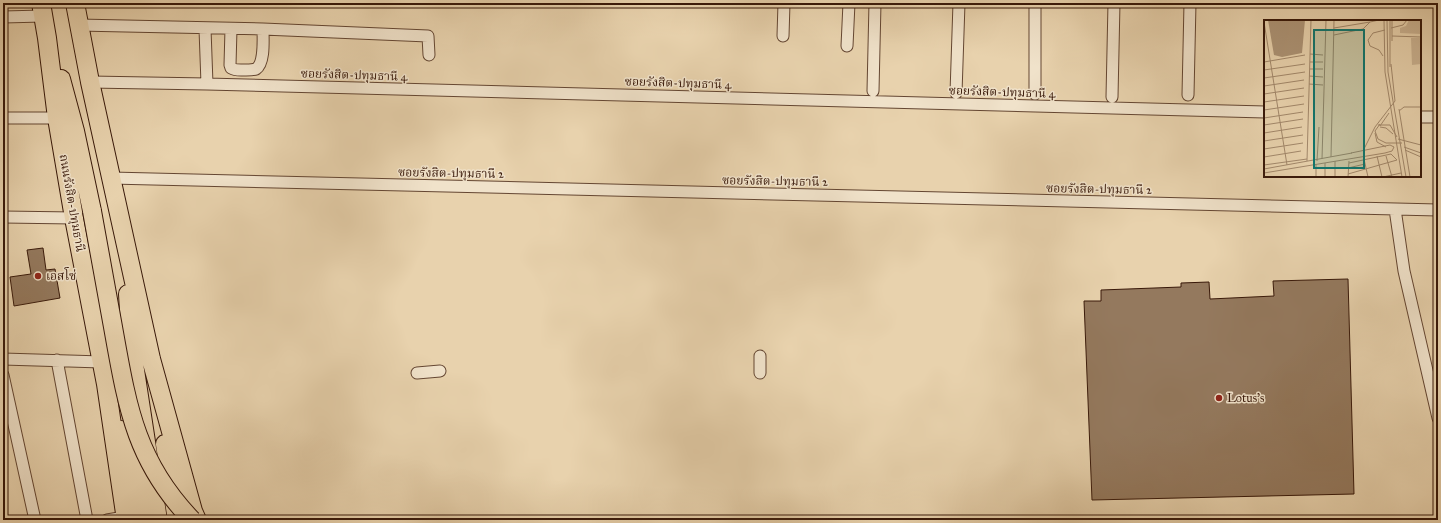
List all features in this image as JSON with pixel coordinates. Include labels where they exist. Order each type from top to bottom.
[{"type":"main road","points":[[75,3],[90,82],[156,382],[193,511],[197,520]]},
{"type":"main road","name":"ถนนรังสิต-ปทุมธานี","points":[[42,9],[57,118],[74,218],[106,384],[125,518]]},
{"type":"main road","points":[[47,38],[67,100],[81,159],[92,211],[123,384],[136,431],[144,452],[154,471],[178,504],[192,520]]},
{"type":"main road","points":[[125,241],[131,344],[158,520]]},
{"type":"main road","points":[[156,382],[177,520]]},
{"type":"main road","points":[[106,384],[135,476],[144,520]]},
{"type":"street","points":[[783,36],[784,3]]},
{"type":"street","points":[[847,46],[849,3]]},
{"type":"street","points":[[872,91],[875,3]]},
{"type":"street","points":[[956,93],[958,3]]},
{"type":"street","points":[[1035,3],[1035,94]]},
{"type":"street","points":[[1112,97],[1114,3]]},
{"type":"street","points":[[1188,95],[1190,3]]},
{"type":"street","points":[[3,18],[42,9]]},
{"type":"street","points":[[78,25],[206,29],[263,29],[428,36],[429,55]]},
{"type":"street","points":[[206,29],[207,84]]},
{"type":"street","points":[[231,29],[230,65],[231,68],[237,70],[256,69],[261,62],[263,29]]},
{"type":"street","name":"ซอยรังสิต-ปทุมธานี 4","points":[[90,82],[1264,112]]},
{"type":"street","points":[[1421,117],[1438,117]]},
{"type":"street","points":[[3,118],[57,118]]},
{"type":"street","name":"ซอยรังสิต-ปทุมธานี 2","points":[[111,178],[1438,210]]},
{"type":"street","points":[[1395,209],[1404,270],[1438,418]]},
{"type":"street","points":[[3,217],[74,218]]},
{"type":"street","points":[[760,356],[760,373]]},
{"type":"street","points":[[3,359],[102,362]]},
{"type":"street","points":[[57,360],[87,520]]},
{"type":"street","points":[[417,373],[440,371]]},
{"type":"street","points":[[3,375],[35,520]]},
{"type":"street","points":[[107,520],[125,518]]},
{"type":"building","name":"เอสโซ่","points":[[43,248],[46,270],[55,269],[60,298],[14,306],[10,277],[31,274],[27,250]]},
{"type":"building","name":"Lotus's","points":[[1348,279],[1354,494],[1092,500],[1084,301],[1101,301],[1101,290],[1181,287],[1181,283],[1209,282],[1210,299],[1274,296],[1273,281]]},
{"type":"place","name":"เอสโซ่","points":[[38,276]]},
{"type":"place","name":"Lotus's","points":[[1219,398]]}]
